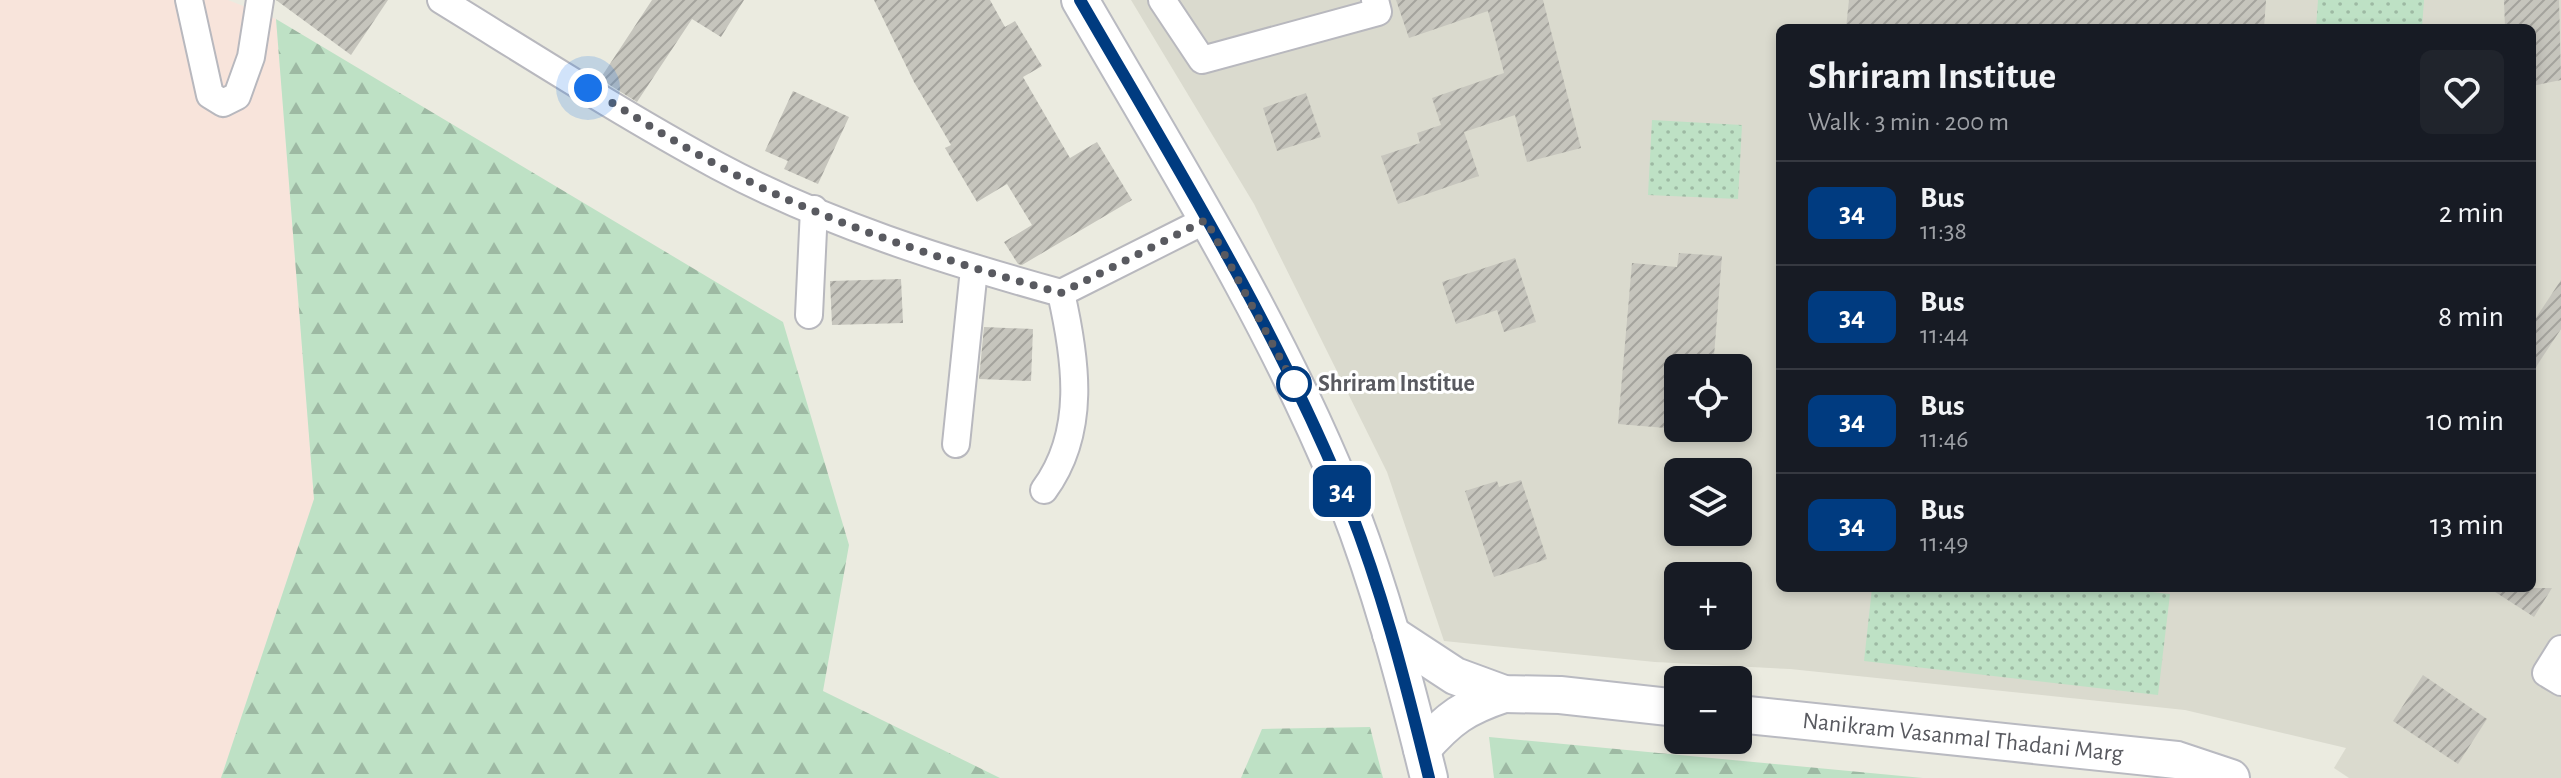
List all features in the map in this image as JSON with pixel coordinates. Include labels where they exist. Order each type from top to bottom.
[{"type":"street","points":[[189,0],[210,95],[223,103],[237,96],[243,83],[260,0]]},
{"type":"street","points":[[441,0],[720,167],[814,209],[974,269],[1061,293],[1206,220]]},
{"type":"street","points":[[1080,0],[1284,361],[1341,487],[1391,634],[1425,763]]},
{"type":"street","points":[[1162,0],[1202,60],[1378,12],[1375,0]]},
{"type":"street","points":[[809,315],[814,209]]},
{"type":"street","points":[[956,444],[974,269]]},
{"type":"street","points":[[1044,490],[1061,462],[1073,422],[1076,390],[1069,328],[1061,293]]},
{"type":"street","points":[[1391,634],[1455,676],[1504,694]]},
{"type":"street","points":[[2561,649],[2546,673],[2561,682]]},
{"type":"street","points":[[1425,763],[1445,722],[1467,706],[1504,694],[1560,695],[1664,706]]},
{"type":"street","name":"Nanikram Vasanmal Thadani Marg","points":[[1752,715],[2177,760],[2231,778]]},
{"type":"shaded area","points":[[0,0],[228,0],[276,19],[314,499],[221,778],[0,778]]},
{"type":"shaded area","points":[[1131,0],[2561,0],[2561,778],[2349,778],[2334,768],[2346,748],[2185,710],[1790,669],[1655,662],[1444,641],[1387,472],[1254,204]]},
{"type":"green space","points":[[2318,0],[2424,0],[2422,24],[2316,24]]},
{"type":"green space","points":[[276,19],[783,322],[849,545],[823,691],[1000,778],[221,778],[314,499]]},
{"type":"green space","points":[[1652,120],[1742,125],[1738,199],[1648,195]]},
{"type":"green space","points":[[1872,592],[2170,594],[2158,695],[1864,661]]},
{"type":"green space","points":[[1370,727],[1383,778],[1241,778],[1262,729]]},
{"type":"green space","points":[[1489,737],[1923,778],[1494,778]]},
{"type":"building","points":[[276,0],[388,0],[351,55]]},
{"type":"building","points":[[652,0],[744,0],[721,37],[692,19],[637,102],[600,79]]},
{"type":"building","points":[[874,0],[990,0],[1005,27],[1015,21],[1042,66],[1023,77],[1070,158],[1097,142],[1132,200],[1022,265],[1018,264],[1004,242],[1032,225],[1007,184],[977,202],[945,148],[951,145],[914,82]]},
{"type":"building","points":[[1396,0],[1543,0],[1581,148],[1527,162],[1515,115],[1464,132],[1479,176],[1398,204],[1381,156],[1420,143],[1417,133],[1441,125],[1432,98],[1504,73],[1488,11],[1409,38]]},
{"type":"building","points":[[1849,0],[2266,0],[2264,24],[1846,24]]},
{"type":"building","points":[[2504,0],[2559,0],[2561,80],[2536,85],[2536,24],[2505,24]]},
{"type":"building","points":[[793,91],[849,117],[818,184],[784,169],[788,161],[765,151]]},
{"type":"building","points":[[1306,93],[1321,137],[1277,151],[1263,108]]},
{"type":"building","points":[[1679,253],[1722,256],[1714,354],[1664,354],[1664,428],[1618,424],[1632,263],[1677,267]]},
{"type":"building","points":[[1515,258],[1536,322],[1504,332],[1497,310],[1456,324],[1442,282]]},
{"type":"building","points":[[901,279],[903,323],[832,325],[830,281]]},
{"type":"building","points":[[2561,280],[2561,329],[2536,367],[2536,318]]},
{"type":"building","points":[[984,327],[1033,329],[1031,381],[979,379]]},
{"type":"building","points":[[1521,480],[1547,559],[1494,577],[1465,491],[1497,481],[1499,487]]},
{"type":"building","points":[[2536,588],[2552,588],[2534,617],[2495,592],[2536,592]]},
{"type":"building","points":[[2423,675],[2487,719],[2458,764],[2393,721]]},
{"type":"bus line","name":"34","points":[[1080,0],[1284,361],[1341,487],[1379,593],[1429,778]]},
{"type":"place","name":"Shriram Institue","points":[[1294,384]]},
{"type":"route","points":[[588,88],[720,167],[814,209],[974,269],[1061,293],[1206,220],[1294,384]]}]
